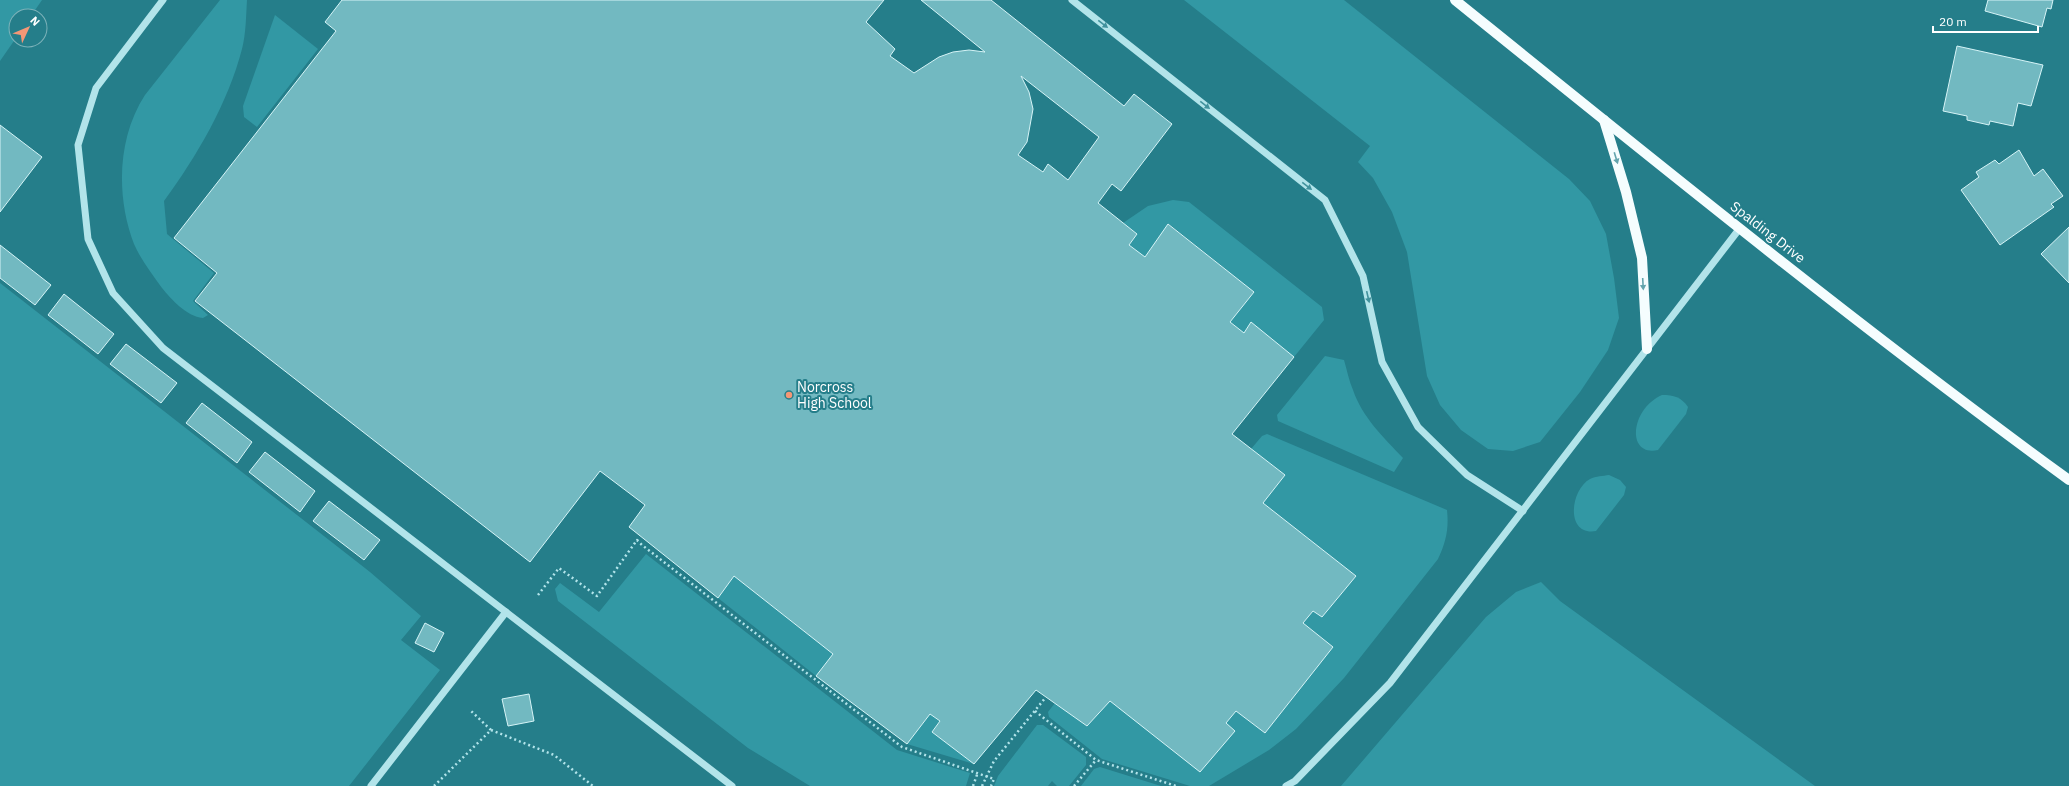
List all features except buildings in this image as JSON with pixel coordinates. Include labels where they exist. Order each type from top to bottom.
[{"type":"main road","name":"Spalding Drive","points":[[1455,0],[1740,228],[2014,440],[2069,480]]},
{"type":"main road","points":[[1604,120],[1626,192],[1642,258],[1647,349]]},
{"type":"street","points":[[163,0],[96,88],[78,145],[88,239],[114,293],[163,348],[732,786]]},
{"type":"street","points":[[1072,0],[1325,200],[1363,276],[1382,362],[1418,427],[1467,475],[1523,511]]},
{"type":"street","points":[[1286,786],[1295,781],[1390,683],[1740,228]]},
{"type":"street","points":[[371,786],[506,612]]},
{"type":"path","points":[[538,595],[559,568],[597,596],[637,540],[902,747],[986,775],[994,779],[991,786]]},
{"type":"path","points":[[982,786],[994,761],[1046,697]]},
{"type":"path","points":[[470,710],[491,730],[554,755],[593,786]]},
{"type":"path","points":[[1035,711],[1096,760],[1176,786]]},
{"type":"path","points":[[434,786],[491,730]]},
{"type":"path","points":[[1074,786],[1096,760]]},
{"type":"path","points":[[973,786],[978,772]]},
{"type":"shaded area","points":[[0,0],[42,0],[36,8],[8,8],[9,48],[0,61]]},
{"type":"shaded area","points":[[220,0],[247,0],[242,49],[229,89],[220,109],[188,166],[164,201],[167,234],[214,273],[193,301],[208,315],[203,318],[197,317],[185,311],[170,297],[143,261],[137,250],[128,226],[124,207],[122,168],[124,149],[129,130],[145,95]]},
{"type":"shaded area","points":[[1184,0],[1344,0],[1569,179],[1590,201],[1606,234],[1619,318],[1608,350],[1580,392],[1540,442],[1513,451],[1488,449],[1461,430],[1440,405],[1427,376],[1407,252],[1392,212],[1373,178],[1358,162],[1370,146]]},
{"type":"shaded area","points":[[275,15],[318,49],[257,127],[244,117],[243,106]]},
{"type":"shaded area","points":[[1173,200],[1189,202],[1322,307],[1324,320],[1294,357],[1251,323],[1244,333],[1230,322],[1254,292],[1169,224],[1145,257],[1129,245],[1137,234],[1123,223],[1148,206]]},
{"type":"shaded area","points":[[0,283],[370,572],[421,616],[401,640],[440,670],[349,786],[0,786]]},
{"type":"shaded area","points":[[1325,356],[1344,360],[1352,387],[1362,409],[1374,427],[1403,458],[1394,472],[1278,421],[1277,415]]},
{"type":"shaded area","points":[[1662,395],[1677,397],[1688,407],[1686,414],[1658,450],[1648,450],[1641,446],[1637,439],[1636,430],[1638,420],[1643,410],[1651,402]]},
{"type":"shaded area","points":[[1267,434],[1447,510],[1448,523],[1446,535],[1438,559],[1344,678],[1296,729],[1269,750],[1209,786],[1190,786],[1102,759],[1049,717],[1048,712],[1055,703],[1087,726],[1110,701],[1235,731],[1226,723],[1236,711],[1265,733],[1333,647],[1303,623],[1313,611],[1322,617],[1356,576],[1263,503],[1285,475],[1251,449],[1262,436]]},
{"type":"shaded area","points":[[1609,475],[1620,480],[1626,487],[1624,495],[1596,531],[1586,531],[1579,527],[1575,520],[1574,511],[1578,492],[1590,479]]},
{"type":"shaded area","points":[[646,554],[897,750],[970,773],[966,786],[810,786],[748,748],[558,601],[555,589],[560,583],[599,612]]},
{"type":"shaded area","points":[[734,576],[833,654],[816,676],[718,598]]},
{"type":"shaded area","points":[[1541,582],[1560,601],[1815,786],[1341,786],[1486,617],[1516,592]]},
{"type":"shaded area","points":[[930,714],[940,721],[932,732],[974,764],[907,744]]},
{"type":"shaded area","points":[[1037,725],[1043,725],[1086,757],[1086,765],[1069,786],[1057,786],[1052,781],[1048,786],[994,786],[998,776]]},
{"type":"shaded area","points":[[1100,767],[1161,786],[1081,786],[1094,769]]},
{"type":"place","name":"Norcross High School","points":[[789,395]]}]
